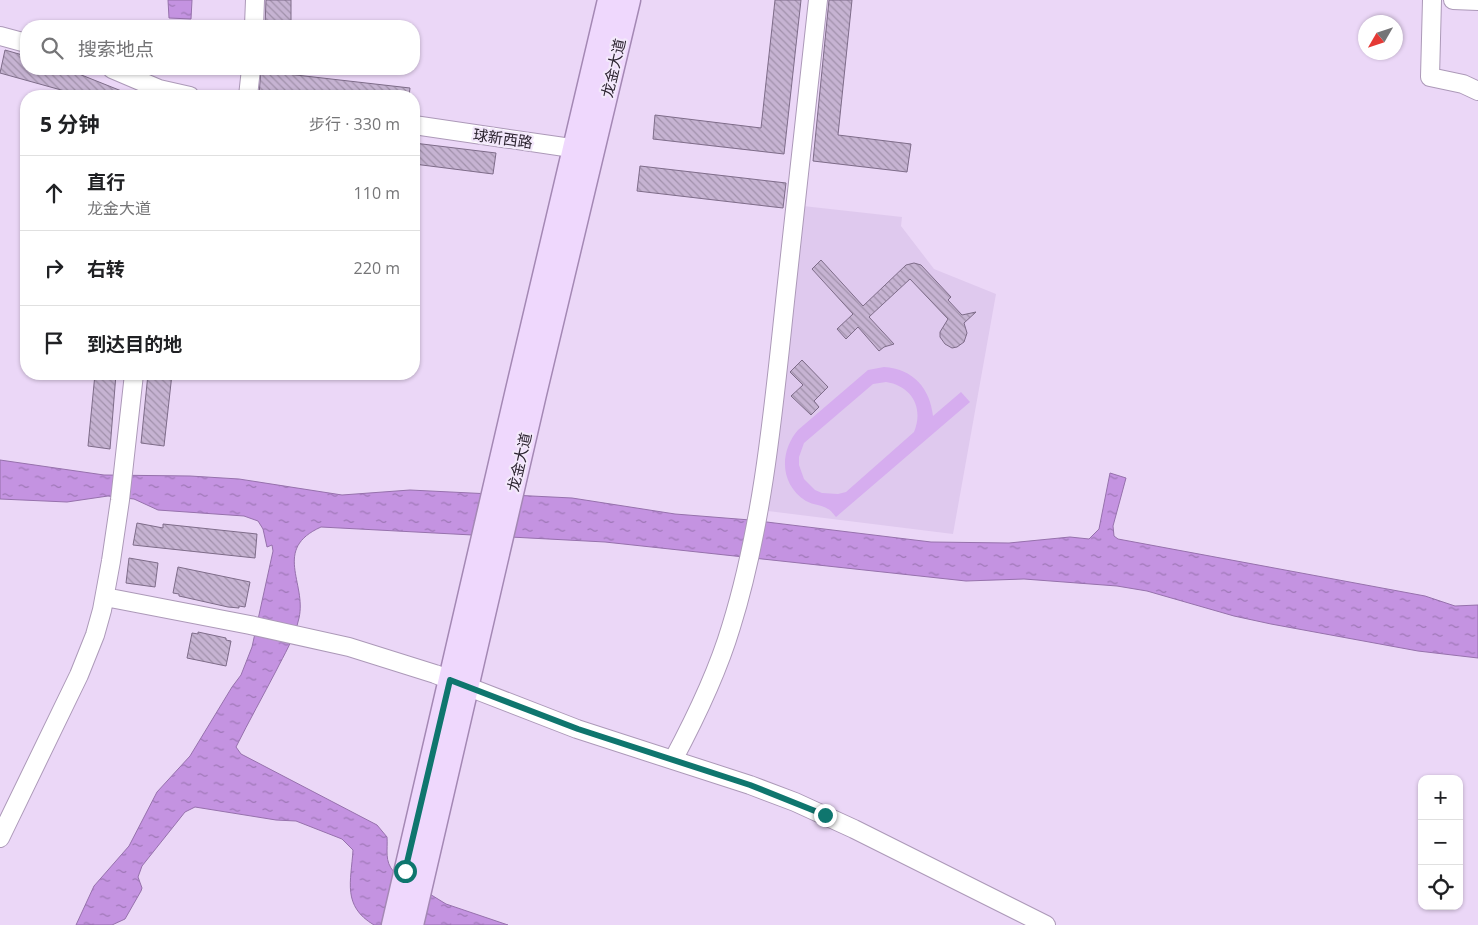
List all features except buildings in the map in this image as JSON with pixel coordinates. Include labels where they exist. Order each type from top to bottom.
[{"type":"main road","name":"龙金大道","points":[[584,150],[610,0]]},
{"type":"main road","name":"龙金大道","points":[[393,925],[414,876],[584,150],[629,0]]},
{"type":"main road","name":"龙金大道","points":[[412,925],[414,876]]},
{"type":"street","points":[[254,20],[255,0]]},
{"type":"street","points":[[673,760],[703,699],[720,658],[739,596],[758,515],[776,383],[818,0]]},
{"type":"street","points":[[1432,0],[1430,77],[1463,84],[1478,91]]},
{"type":"street","points":[[1453,0],[1478,1]]},
{"type":"street","points":[[0,36],[20,41]]},
{"type":"street","points":[[125,75],[158,90]]},
{"type":"street","points":[[248,90],[250,75]]},
{"type":"street","name":"球新西路","points":[[420,126],[584,150]]},
{"type":"street","points":[[0,838],[79,675],[95,635],[105,597],[120,500],[133,380]]},
{"type":"street","points":[[105,597],[250,625],[349,648],[459,684],[578,729],[750,785],[825,815],[1046,925]]},
{"type":"shaded area","points":[[803,206],[902,217],[901,226],[934,269],[996,294],[953,534],[768,511]]},
{"type":"shaded area","points":[[884,367],[911,376],[924,389],[933,416],[961,392],[970,402],[836,517],[829,510],[806,501],[797,494],[787,477],[785,458],[792,439],[798,430],[868,370]],"holes":[[[886,382],[903,388],[914,399],[918,415],[914,432],[846,492],[838,494],[822,493],[815,490],[804,479],[799,465],[799,457],[804,443],[873,384]]]},
{"type":"water","points":[[168,0],[192,0],[191,19],[169,18]]},
{"type":"water","points":[[0,460],[104,475],[190,476],[239,479],[342,495],[410,490],[572,498],[675,514],[750,520],[931,542],[1009,543],[1070,537],[1089,539],[1099,529],[1110,473],[1126,478],[1113,526],[1114,536],[1118,539],[1425,596],[1455,606],[1478,605],[1478,658],[1418,651],[1271,624],[1234,616],[1147,591],[1117,586],[1024,579],[966,581],[605,542],[321,527],[306,536],[298,546],[295,556],[300,605],[297,625],[286,652],[236,747],[241,754],[377,825],[387,837],[388,860],[394,872],[446,904],[508,925],[374,925],[357,910],[353,901],[350,883],[353,850],[342,839],[296,821],[276,820],[195,807],[185,812],[142,866],[138,877],[142,888],[125,919],[112,925],[76,925],[94,886],[129,846],[157,792],[190,756],[241,675],[252,647],[273,551],[272,545],[267,547],[263,529],[258,521],[244,516],[158,510],[134,499],[108,496],[67,502],[0,499]]},
{"type":"route","points":[[405,871],[450,680],[578,729],[750,785],[825,815]]}]
